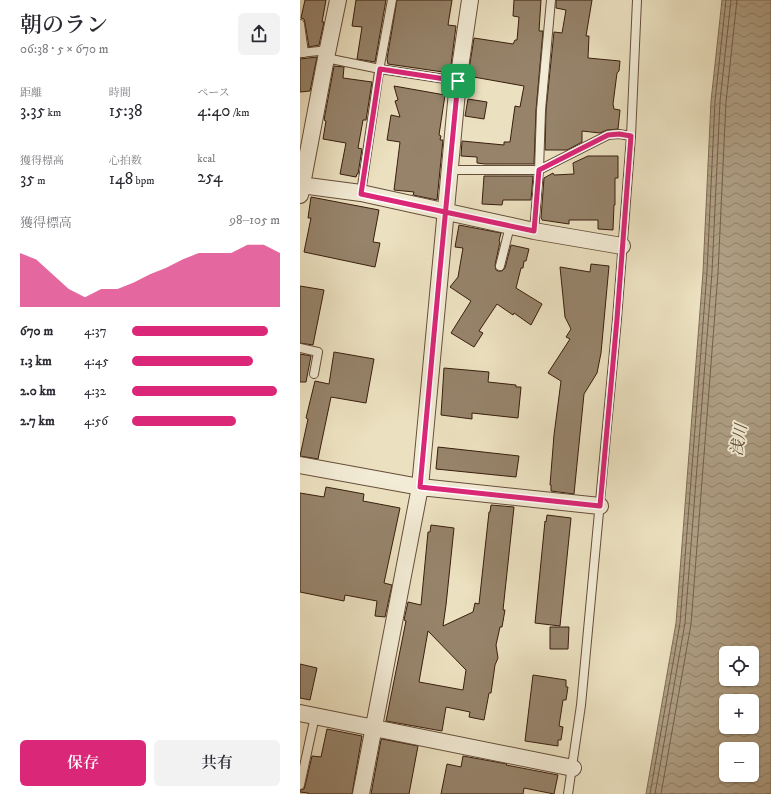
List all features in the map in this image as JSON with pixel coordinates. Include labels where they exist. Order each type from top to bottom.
[{"type":"street","points":[[338,0],[301,189],[361,194],[534,231],[622,246]]},
{"type":"street","points":[[361,794],[420,487],[458,81],[470,0]]},
{"type":"street","points":[[300,466],[420,487],[600,506]]},
{"type":"street","points":[[307,715],[573,768]]},
{"type":"lane","points":[[361,194],[392,0]]},
{"type":"lane","points":[[534,231],[551,0]]},
{"type":"lane","points":[[568,794],[581,705],[616,326],[631,136],[638,0]]},
{"type":"lane","points":[[300,24],[302,53],[327,54],[380,69],[458,81]]},
{"type":"lane","points":[[449,170],[539,170],[608,135],[619,134],[631,136]]},
{"type":"lane","points":[[500,266],[510,226]]},
{"type":"lane","points":[[300,348],[318,352],[314,374]]},
{"type":"lane","points":[[300,785],[307,715]]},
{"type":"water","name":"浅川","points":[[722,0],[771,0],[771,794],[646,794],[676,623],[703,272],[711,101]]},
{"type":"building","points":[[305,0],[326,0],[322,22],[324,22],[319,45],[309,47],[304,19],[301,18]]},
{"type":"building","points":[[356,0],[386,0],[375,62],[357,59],[362,27],[352,26]]},
{"type":"building","points":[[397,0],[452,0],[448,25],[456,26],[450,73],[388,64],[387,59]]},
{"type":"building","points":[[514,0],[541,0],[539,31],[543,31],[536,110],[534,164],[477,163],[477,157],[461,156],[462,141],[504,145],[504,142],[510,142],[515,106],[520,107],[524,86],[468,76],[474,38],[513,44],[515,40],[517,40],[519,17],[513,16]]},
{"type":"building","points":[[556,0],[592,0],[586,36],[589,36],[588,58],[620,61],[613,104],[614,109],[620,110],[618,129],[607,130],[600,133],[582,131],[582,142],[567,150],[545,150],[546,110],[554,32],[562,33],[566,10],[556,8]]},
{"type":"building","points":[[317,57],[310,91],[300,92],[300,59]]},
{"type":"building","points":[[334,66],[344,67],[343,78],[372,82],[366,120],[363,120],[358,148],[362,149],[358,174],[356,177],[340,174],[346,143],[323,139],[326,121],[324,120]]},
{"type":"building","points":[[394,86],[445,95],[439,135],[441,136],[440,140],[443,140],[437,200],[413,195],[414,192],[394,190],[400,142],[387,140],[391,115],[400,117],[395,101],[398,100]]},
{"type":"building","points":[[468,99],[487,102],[484,119],[465,116]]},
{"type":"building","points":[[588,156],[618,156],[618,178],[615,178],[613,230],[598,229],[598,220],[569,220],[569,224],[542,220],[544,178],[553,173],[554,175],[574,174],[573,163]]},
{"type":"building","points":[[484,176],[533,176],[531,200],[503,200],[502,205],[482,204]]},
{"type":"building","points":[[311,197],[379,210],[373,242],[380,243],[375,267],[304,252],[311,218],[308,218]]},
{"type":"building","points":[[459,225],[501,233],[495,265],[496,270],[498,271],[502,271],[505,268],[511,245],[529,249],[526,261],[524,261],[523,268],[521,268],[516,288],[542,304],[531,325],[514,313],[513,315],[497,304],[479,331],[483,333],[474,347],[451,333],[471,301],[450,287],[458,277],[463,248],[455,247]]},
{"type":"building","points":[[591,264],[609,266],[601,353],[597,373],[584,394],[574,494],[551,491],[550,485],[554,435],[561,381],[548,373],[570,339],[566,337],[571,329],[565,317],[560,267],[590,272]]},
{"type":"building","points":[[300,286],[324,290],[313,345],[300,343]]},
{"type":"building","points":[[334,352],[374,359],[366,403],[331,397],[318,459],[300,456],[308,419],[306,418],[315,381],[329,384]]},
{"type":"building","points":[[300,354],[311,356],[306,382],[300,382]]},
{"type":"building","points":[[444,368],[489,372],[488,382],[516,385],[516,387],[521,387],[518,418],[472,413],[472,419],[441,415]]},
{"type":"building","points":[[438,447],[519,456],[516,477],[436,469]]},
{"type":"building","points":[[326,487],[364,494],[363,501],[400,508],[384,583],[392,585],[385,617],[375,616],[377,601],[345,595],[344,601],[300,592],[300,493],[324,497]]},
{"type":"building","points":[[491,505],[514,507],[503,610],[505,610],[502,627],[500,627],[496,645],[498,658],[495,665],[491,693],[489,693],[484,720],[469,717],[470,712],[446,707],[442,731],[386,721],[406,621],[404,620],[408,602],[421,605],[428,532],[430,532],[431,525],[454,528],[443,626],[473,612],[475,603],[479,604]],"holes":[[[428,631],[466,670],[463,690],[419,682]]]},
{"type":"building","points":[[547,515],[571,518],[560,626],[535,623],[545,521],[546,522]]},
{"type":"building","points":[[550,627],[569,627],[568,649],[550,649]]},
{"type":"building","points":[[300,664],[317,668],[310,700],[300,698]]},
{"type":"building","points":[[533,675],[566,680],[566,687],[568,687],[566,700],[563,700],[559,726],[563,727],[561,740],[558,740],[558,746],[525,741]]},
{"type":"building","points":[[327,729],[362,736],[352,794],[308,794],[300,792],[300,790],[304,789],[305,786],[312,756],[321,757]]},
{"type":"building","points":[[382,739],[418,746],[409,794],[371,794]]},
{"type":"building","points":[[463,756],[558,775],[554,794],[524,788],[523,794],[441,794],[447,764],[461,767]]},
{"type":"route","points":[[458,81],[380,69],[361,194],[446,211],[534,231],[539,170],[608,135],[619,134],[631,136],[617,319],[600,506],[420,487],[440,266],[446,211],[458,81]]}]
